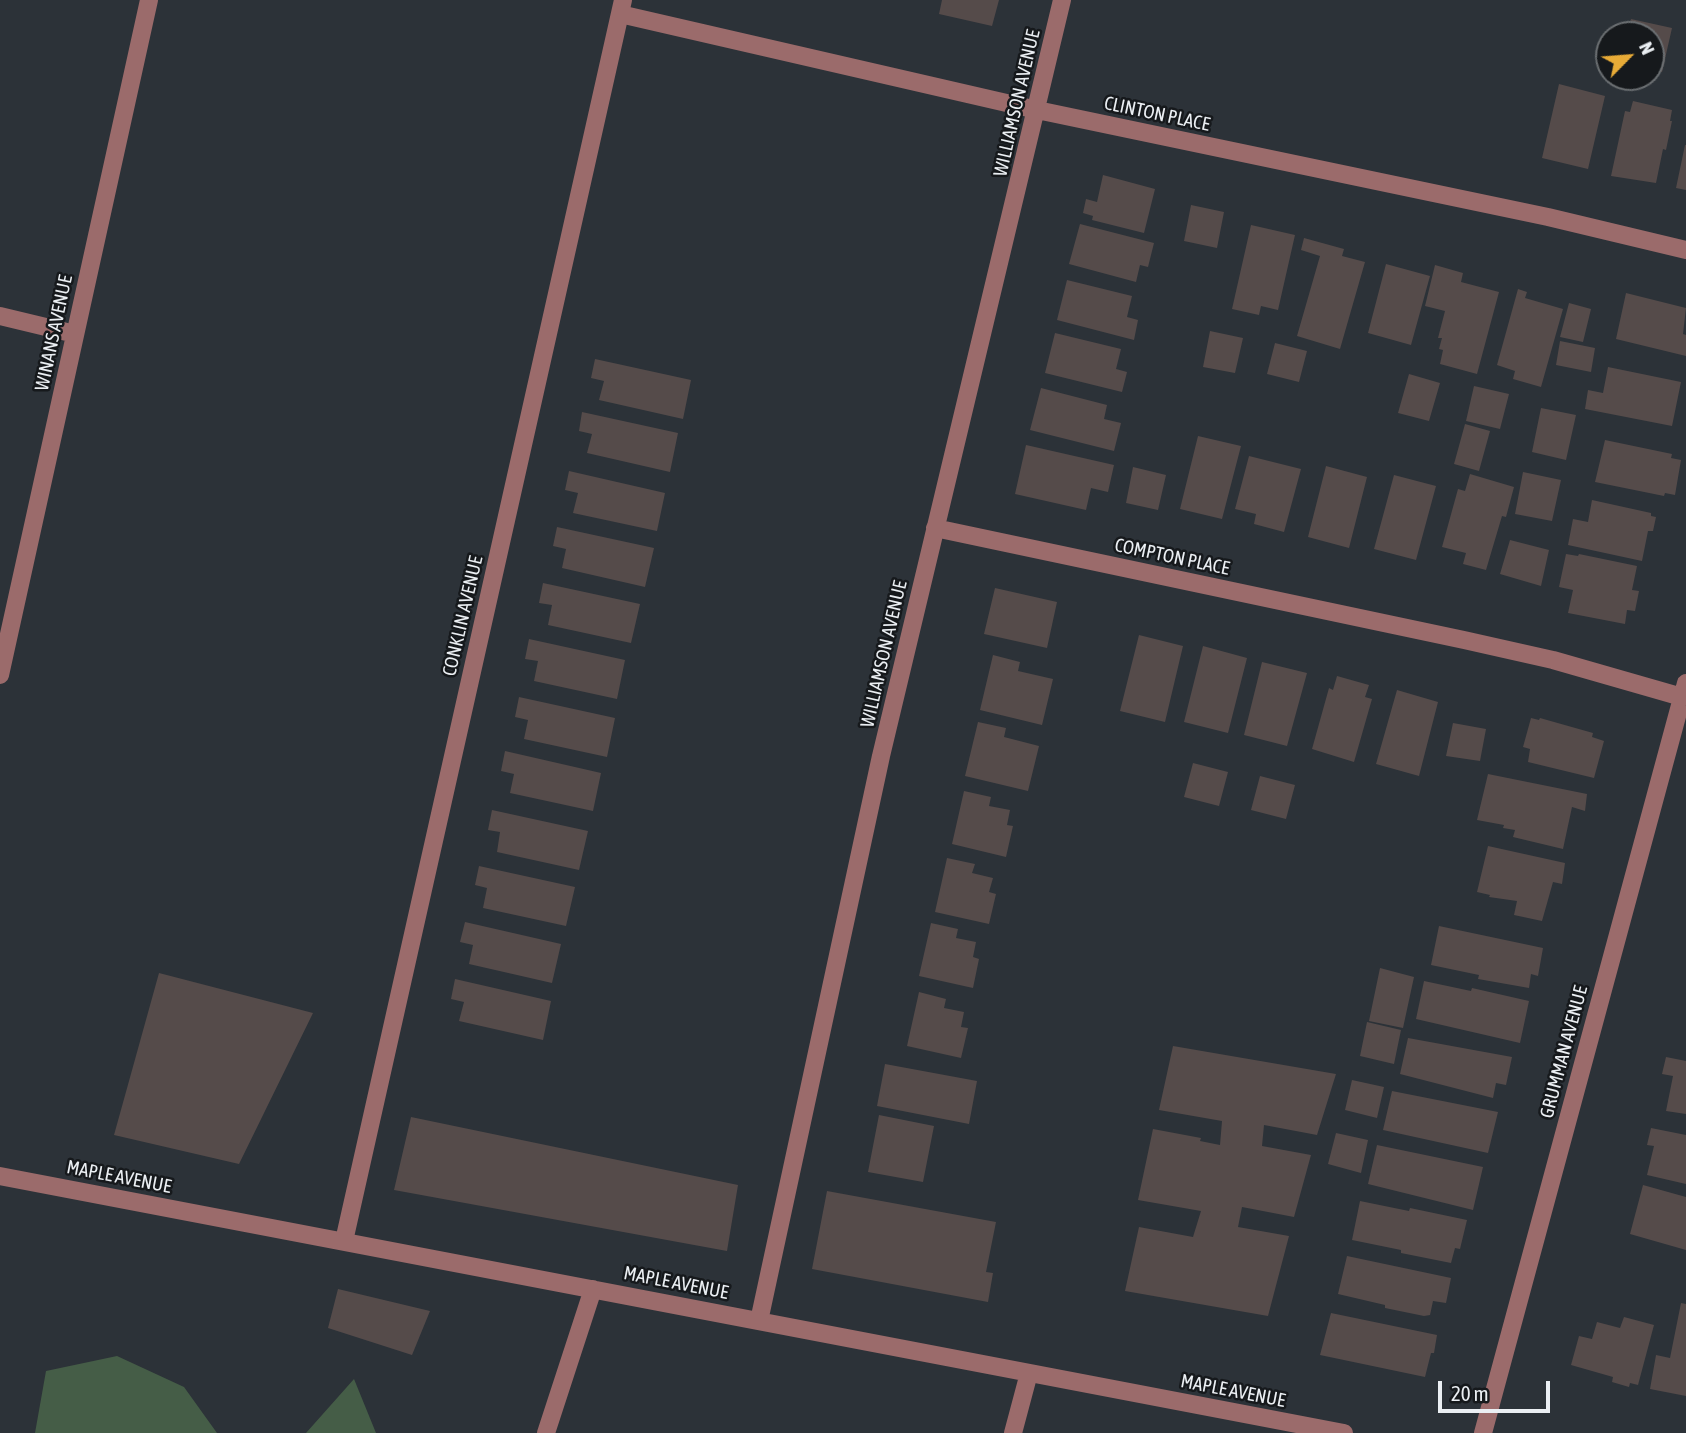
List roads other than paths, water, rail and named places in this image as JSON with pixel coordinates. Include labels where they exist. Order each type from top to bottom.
[{"type":"street","name":"WINANS AVENUE","points":[[0,675],[149,0]]},
{"type":"street","name":"WILLIAMSON AVENUE","points":[[759,1321],[881,756],[1062,0]]},
{"type":"street","name":"CLINTON PLACE","points":[[622,7],[1037,110],[1548,217],[1686,250]]},
{"type":"street","name":"CONKLIN AVENUE","points":[[344,1241],[622,7]]},
{"type":"street","points":[[0,316],[75,334]]},
{"type":"street","name":"COMPTON PLACE","points":[[935,528],[1400,626],[1684,690]]},
{"type":"street","name":"GRUMMAN AVENUE","points":[[1483,1433],[1684,690]]},
{"type":"street","name":"MAPLE AVENUE","points":[[0,1176],[1344,1433]]},
{"type":"street","points":[[546,1433],[593,1289]]},
{"type":"street","points":[[1013,1433],[1029,1373]]}]
